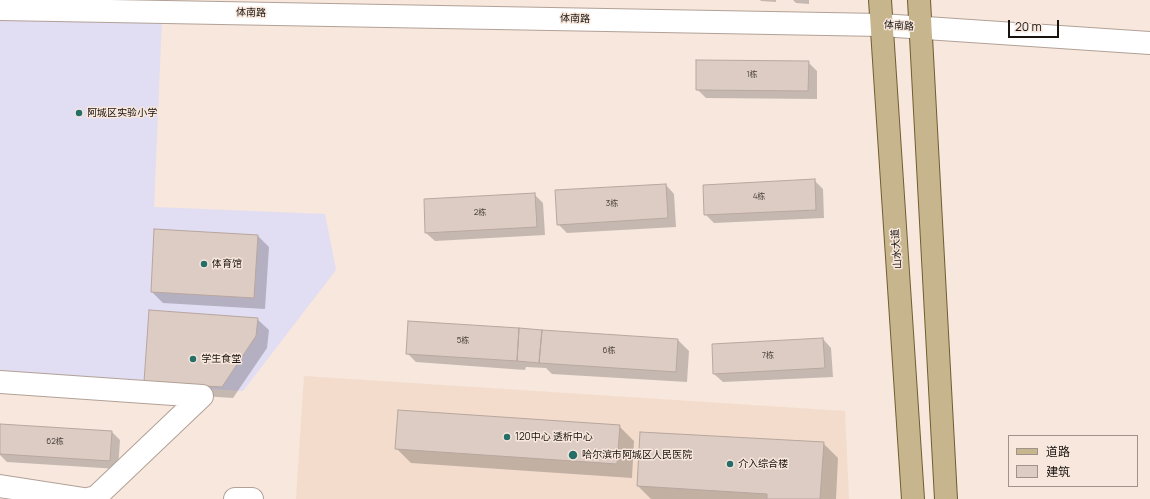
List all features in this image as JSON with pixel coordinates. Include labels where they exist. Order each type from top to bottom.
[{"type":"main road","name":"山水大道","points":[[880,0],[913,499]]},
{"type":"main road","points":[[919,0],[946,499]]},
{"type":"street","name":"体南路","points":[[0,9],[881,25],[1150,43]]},
{"type":"street","points":[[0,382],[202,396],[96,497],[88,499]]},
{"type":"street","points":[[0,486],[84,499]]},
{"type":"street","points":[[234,499],[252,499]]},
{"type":"shaded area","name":"阿城区实验小学","points":[[0,14],[162,20],[154,207],[325,214],[336,270],[243,391],[0,377]]},
{"type":"shaded area","name":"哈尔滨市阿城区人民医院","points":[[304,376],[845,411],[849,499],[296,499]]},
{"type":"building","points":[[696,60],[809,61],[808,91],[696,90]]},
{"type":"building","points":[[815,179],[816,210],[704,215],[703,185]]},
{"type":"building","points":[[666,184],[668,218],[557,225],[555,190]]},
{"type":"building","points":[[535,193],[537,227],[425,233],[424,199]]},
{"type":"building","name":"体育馆","points":[[154,229],[258,235],[254,298],[151,292]]},
{"type":"building","name":"学生食堂","points":[[149,310],[258,318],[256,336],[222,387],[144,382]]},
{"type":"building","points":[[408,321],[519,328],[517,361],[406,354]]},
{"type":"building","points":[[519,328],[542,330],[539,363],[517,361]]},
{"type":"building","points":[[542,330],[678,339],[676,372],[539,363]]},
{"type":"building","points":[[823,338],[825,368],[713,374],[712,344]]},
{"type":"building","name":"120中心 透析中心","points":[[398,410],[620,425],[617,464],[395,449]]},
{"type":"building","points":[[0,424],[112,431],[110,461],[0,454]]},
{"type":"building","name":"介入综合楼","points":[[640,432],[824,442],[820,499],[767,499],[767,494],[637,486]]},
{"type":"place","name":"阿城区实验小学","points":[[79,113]]},
{"type":"place","name":"体育馆","points":[[204,264]]},
{"type":"place","name":"学生食堂","points":[[193,359]]},
{"type":"place","name":"120中心 透析中心","points":[[507,437]]},
{"type":"place","name":"哈尔滨市阿城区人民医院","points":[[573,455]]},
{"type":"place","name":"介入综合楼","points":[[730,464]]}]
